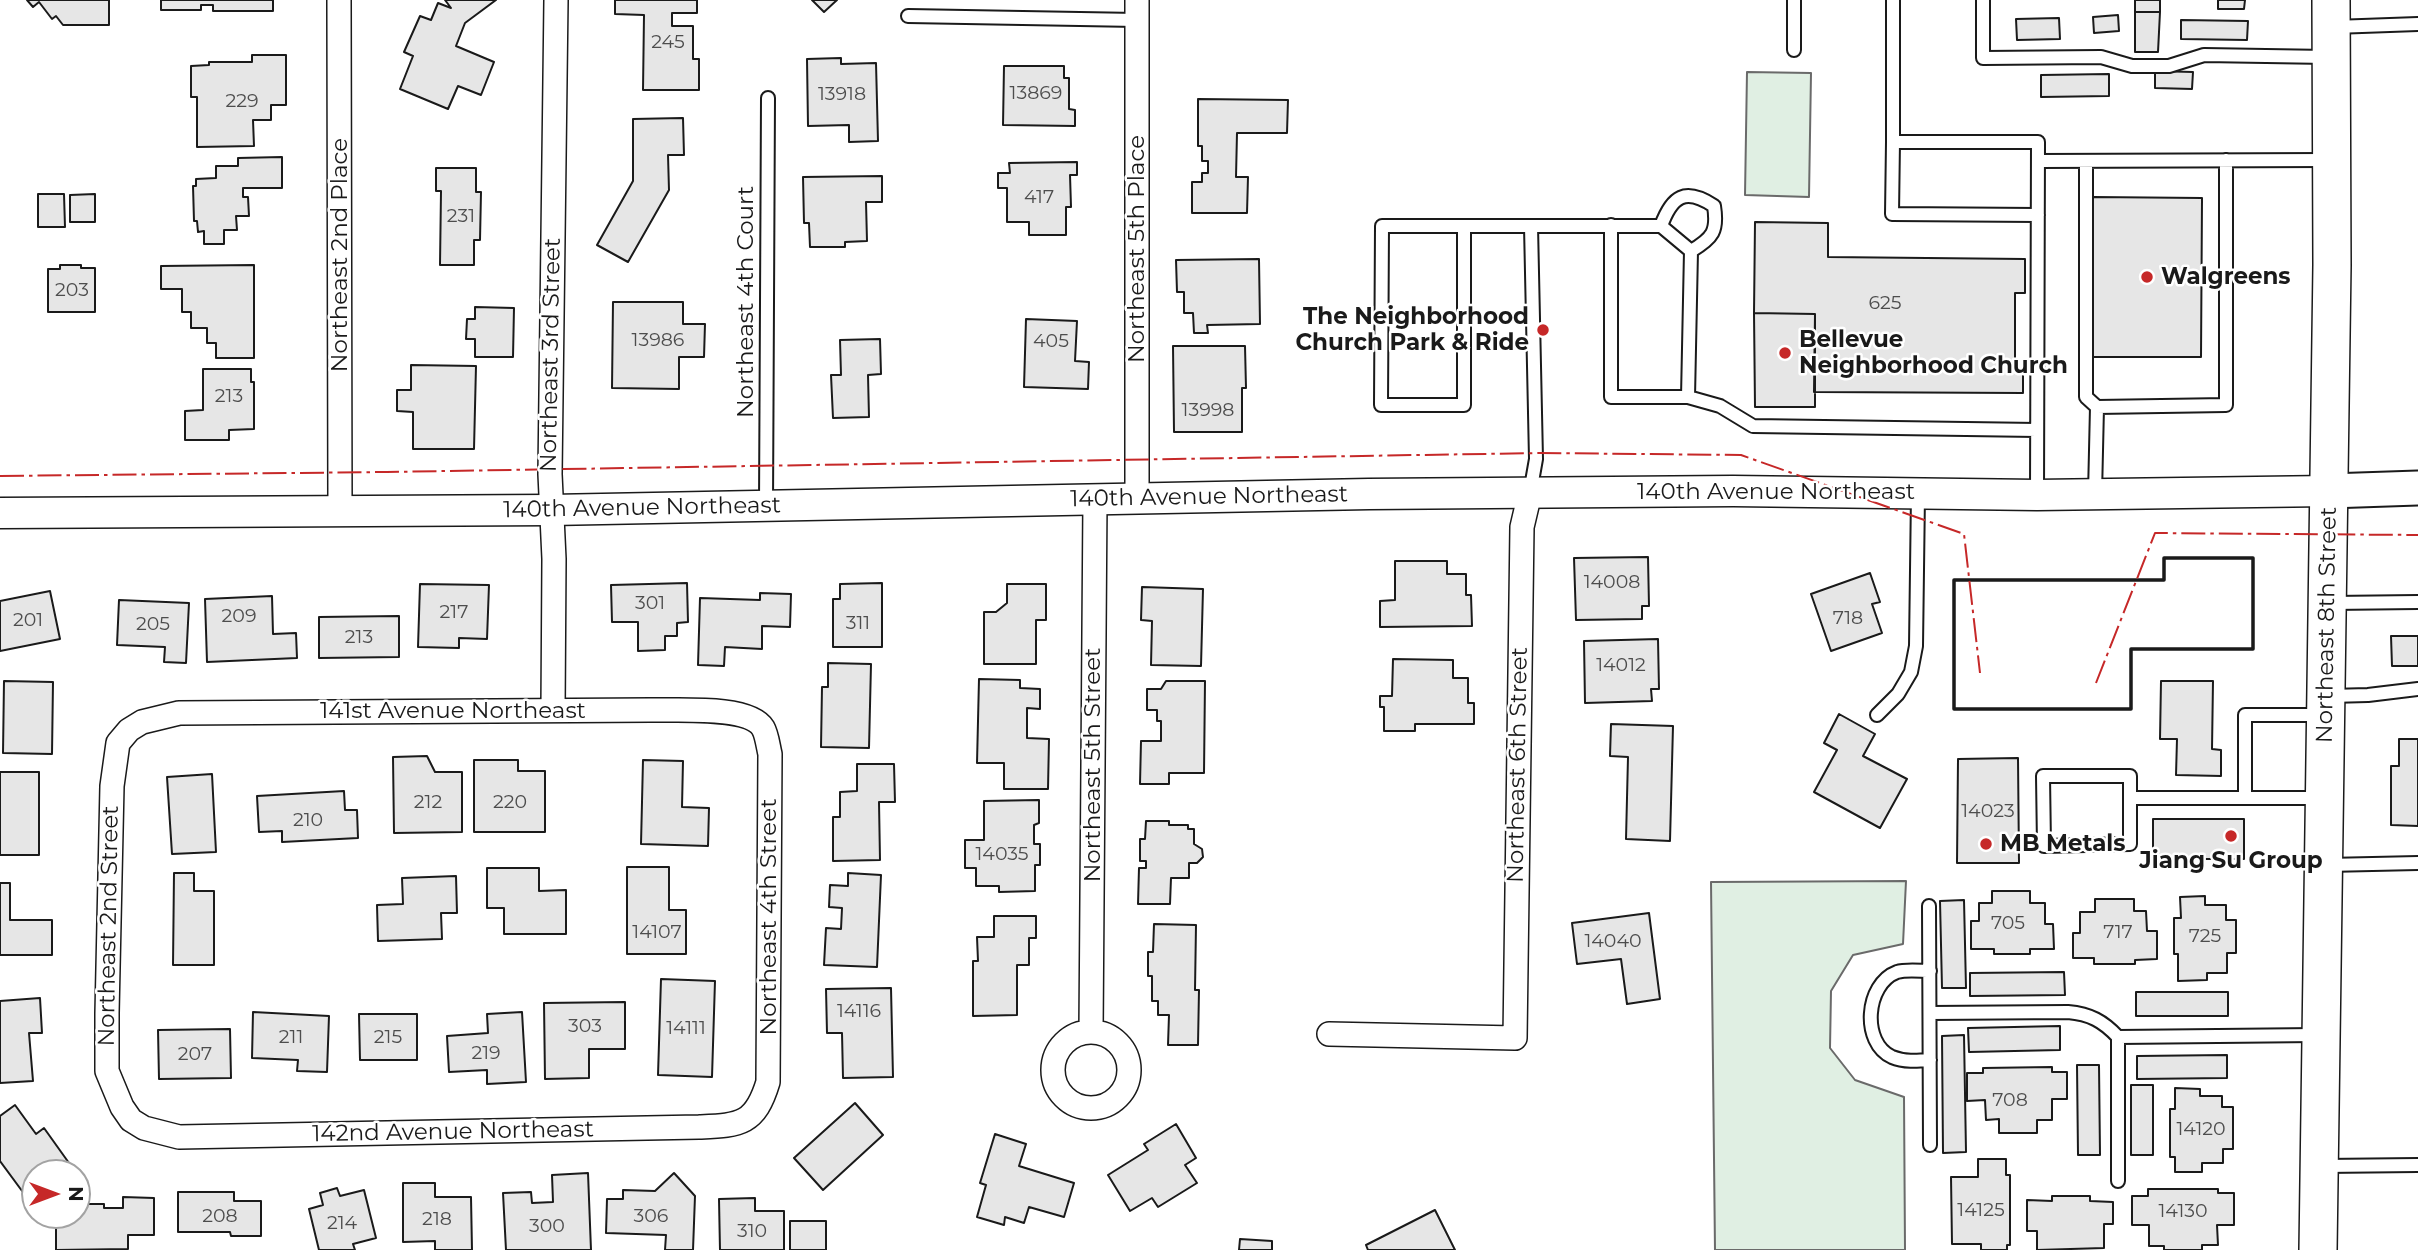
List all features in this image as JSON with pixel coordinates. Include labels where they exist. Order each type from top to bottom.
[{"type":"main road","name":"Northeast 8th Street","points":[[2318,1250],[2328,603],[2331,28]]},
{"type":"main road","name":"140th Avenue Northeast","points":[[2329,491],[2418,488]]},
{"type":"street","name":"Northeast 2nd Place","points":[[339,0],[340,510]]},
{"type":"street","name":"Northeast 3rd Street","points":[[554,710],[554,559],[550,474],[556,0]]},
{"type":"street","name":"Northeast 5th Place","points":[[1137,10],[1137,498]]},
{"type":"street","name":"140th Avenue Northeast","points":[[0,513],[551,510],[1137,498],[1733,491],[2037,495],[2329,491]]},
{"type":"street","name":"Northeast 6th Street","points":[[1329,1034],[1515,1038],[1522,527],[1530,493]]},
{"type":"street","name":"Northeast 5th Street","points":[[1091,1031],[1095,500]]},
{"type":"street","name":"141st Avenue Northeast","points":[[129,730],[142,722],[178,713],[651,710],[741,714],[754,719],[763,727],[766,740]]},
{"type":"street","name":"Northeast 2nd Street","points":[[129,730],[118,743],[112,777],[107,1071],[114,1092],[131,1120]]},
{"type":"street","name":"Northeast 4th Street","points":[[764,1095],[768,1082],[770,754],[766,740]]},
{"type":"street","name":"142nd Avenue Northeast","points":[[131,1120],[144,1128],[179,1137],[699,1127],[738,1124],[749,1118],[764,1095]]},
{"type":"lane","points":[[1794,0],[1794,50]]},
{"type":"lane","points":[[1893,0],[1892,214],[2038,215]]},
{"type":"lane","points":[[1983,0],[1983,58],[2101,58],[2133,66],[2169,66],[2204,55],[2331,28],[2418,24]]},
{"type":"lane","points":[[908,16],[1137,10]]},
{"type":"lane","name":"Northeast 4th Court","points":[[766,506],[768,98]]},
{"type":"lane","points":[[1893,142],[2038,142],[2037,495]]},
{"type":"lane","points":[[2086,161],[2086,397],[2097,407],[2226,405],[2226,160]]},
{"type":"lane","points":[[2038,161],[2330,160]]},
{"type":"lane","points":[[1661,226],[1667,209],[1681,197],[1698,196],[1714,206],[1717,224],[1707,242],[1691,251]]},
{"type":"lane","points":[[1611,225],[1611,397],[1688,397],[1720,406],[1753,426],[2037,430]]},
{"type":"lane","points":[[1464,227],[1464,405],[1381,405],[1382,226],[1661,226],[1691,251]]},
{"type":"lane","points":[[1530,493],[1536,459],[1531,226]]},
{"type":"lane","points":[[1688,397],[1691,251]]},
{"type":"lane","points":[[2095,494],[2097,407]]},
{"type":"lane","points":[[1877,715],[1898,694],[1911,672],[1916,646],[1918,492]]},
{"type":"lane","points":[[2328,603],[2418,602]]},
{"type":"lane","points":[[2245,798],[2245,715],[2326,705],[2368,695],[2418,689]]},
{"type":"lane","points":[[2043,775],[2130,775],[2130,798],[2130,844],[2044,846],[2043,775]]},
{"type":"lane","points":[[2130,798],[2325,798]]},
{"type":"lane","points":[[2324,865],[2418,863]]},
{"type":"lane","points":[[1930,906],[1930,1145]]},
{"type":"lane","points":[[1930,971],[1898,971],[1879,984],[1871,1003],[1876,1041],[1890,1056],[1911,1062],[1930,1060]]},
{"type":"lane","points":[[1930,1013],[2068,1012],[2087,1014],[2104,1022],[2119,1037],[2118,1181]]},
{"type":"lane","points":[[2119,1037],[2321,1035]]},
{"type":"lane","points":[[2319,1166],[2418,1165]]},
{"type":"green space","points":[[1747,72],[1811,73],[1809,197],[1745,195]]},
{"type":"green space","points":[[1906,881],[1903,944],[1853,955],[1831,991],[1830,1048],[1855,1080],[1904,1097],[1905,1250],[1715,1250],[1711,882]]},
{"type":"building","points":[[27,0],[109,0],[109,25],[63,25],[56,16],[52,19],[39,2],[33,7]]},
{"type":"building","points":[[161,0],[273,0],[273,11],[213,11],[213,5],[201,5],[201,10],[161,10]]},
{"type":"building","points":[[445,0],[496,0],[465,23],[456,46],[494,62],[481,95],[458,86],[448,109],[400,89],[413,56],[404,52],[420,16],[431,20],[438,3],[451,8]]},
{"type":"building","points":[[615,0],[697,0],[697,13],[672,13],[672,26],[693,26],[693,59],[699,59],[699,90],[643,90],[644,15],[615,14]]},
{"type":"building","points":[[812,0],[837,0],[824,12]]},
{"type":"building","points":[[2135,0],[2160,0],[2160,12],[2135,12]]},
{"type":"building","points":[[2218,0],[2245,0],[2244,9],[2218,9]]},
{"type":"building","points":[[2135,12],[2160,12],[2158,52],[2135,52]]},
{"type":"building","points":[[2118,15],[2119,31],[2094,33],[2093,17]]},
{"type":"building","points":[[2059,18],[2060,39],[2017,40],[2016,19]]},
{"type":"building","points":[[2181,20],[2248,21],[2247,40],[2181,39]]},
{"type":"building","points":[[252,55],[286,55],[286,105],[271,105],[271,120],[253,120],[254,146],[197,147],[197,97],[191,97],[191,66],[209,65],[209,62],[252,62]]},
{"type":"building","points":[[841,58],[841,64],[876,63],[878,141],[849,142],[849,125],[808,126],[807,59]]},
{"type":"building","points":[[1004,66],[1064,66],[1064,78],[1069,78],[1069,109],[1075,110],[1075,126],[1003,125]]},
{"type":"building","points":[[2155,71],[2193,72],[2192,89],[2155,88]]},
{"type":"building","points":[[2109,74],[2109,96],[2041,97],[2041,75]]},
{"type":"building","points":[[1198,99],[1288,100],[1287,133],[1237,133],[1236,177],[1248,177],[1247,213],[1192,213],[1192,182],[1202,182],[1202,173],[1208,173],[1208,161],[1202,161],[1202,146],[1198,146]]},
{"type":"building","points":[[683,118],[684,155],[668,155],[669,190],[628,262],[597,245],[633,181],[633,119]]},
{"type":"building","points":[[282,157],[282,188],[243,188],[243,197],[248,197],[249,216],[236,216],[237,230],[224,230],[224,244],[204,244],[204,231],[198,232],[197,221],[194,221],[193,186],[196,186],[196,179],[216,178],[216,166],[238,166],[238,158]]},
{"type":"building","points":[[1077,162],[1077,175],[1070,175],[1071,207],[1066,207],[1066,235],[1029,235],[1029,222],[1007,222],[1007,188],[998,188],[998,173],[1010,173],[1009,163]]},
{"type":"building","points":[[436,168],[476,168],[476,192],[481,192],[480,240],[474,240],[474,265],[440,265],[441,191],[436,191]]},
{"type":"building","points":[[882,176],[882,202],[866,202],[867,241],[845,242],[845,247],[810,247],[809,223],[804,223],[803,177]]},
{"type":"building","points":[[38,194],[64,194],[65,227],[38,227]]},
{"type":"building","points":[[95,194],[95,222],[70,222],[70,195]]},
{"type":"building","name":"Walgreens","points":[[2093,197],[2202,198],[2201,357],[2092,357]]},
{"type":"building","points":[[1755,222],[1828,223],[1828,257],[2025,259],[2025,293],[2015,293],[2015,370],[2023,370],[2023,393],[1814,392],[1815,314],[1754,313]]},
{"type":"building","points":[[1259,259],[1260,324],[1207,325],[1208,333],[1194,333],[1193,313],[1184,313],[1184,292],[1177,292],[1176,260]]},
{"type":"building","points":[[60,265],[95,268],[95,312],[48,312],[48,269],[60,269]]},
{"type":"building","points":[[254,265],[254,358],[216,358],[216,343],[207,343],[207,328],[191,328],[191,312],[182,312],[182,289],[161,289],[161,266]]},
{"type":"building","points":[[613,302],[683,302],[683,324],[705,324],[704,357],[679,357],[679,389],[612,388]]},
{"type":"building","points":[[475,307],[514,308],[513,357],[475,357],[475,339],[466,339],[467,319],[475,319]]},
{"type":"building","name":"Bellevue Neighborhood Church","points":[[1754,313],[1815,314],[1815,407],[1755,407]]},
{"type":"building","points":[[1026,319],[1077,321],[1075,361],[1089,362],[1088,389],[1024,387]]},
{"type":"building","points":[[880,339],[881,374],[868,375],[869,417],[833,418],[831,375],[841,375],[840,340]]},
{"type":"building","points":[[1173,346],[1245,346],[1246,388],[1242,388],[1242,432],[1174,432]]},
{"type":"building","points":[[411,365],[476,366],[474,449],[413,449],[413,412],[397,411],[397,390],[411,390]]},
{"type":"building","points":[[203,369],[251,369],[251,382],[254,382],[254,429],[229,430],[229,440],[185,440],[185,411],[203,410]]},
{"type":"building","points":[[1648,557],[1649,606],[1642,606],[1642,619],[1576,620],[1574,558]]},
{"type":"building","points":[[1395,561],[1447,561],[1447,574],[1466,574],[1466,595],[1471,595],[1472,626],[1380,627],[1380,601],[1395,600]]},
{"type":"building","points":[[1870,573],[1880,602],[1872,604],[1882,633],[1831,651],[1811,594]]},
{"type":"building","points":[[687,583],[688,622],[677,623],[677,636],[665,636],[665,650],[638,651],[638,622],[612,622],[611,585]]},
{"type":"building","points":[[882,583],[882,647],[833,647],[833,599],[840,599],[840,584]]},
{"type":"building","points":[[420,584],[489,585],[487,639],[459,638],[459,648],[418,647]]},
{"type":"building","points":[[1007,584],[1046,584],[1046,620],[1036,620],[1036,664],[984,664],[984,612],[996,612],[1007,603]]},
{"type":"building","points":[[1142,587],[1203,589],[1201,666],[1151,665],[1152,621],[1141,620]]},
{"type":"building","points":[[50,591],[60,639],[0,651],[0,601]]},
{"type":"building","points":[[760,593],[791,594],[790,627],[762,626],[762,649],[725,647],[724,666],[698,665],[700,598],[760,600]]},
{"type":"building","points":[[272,596],[273,634],[296,633],[297,658],[207,662],[205,599]]},
{"type":"building","points":[[119,600],[189,603],[186,663],[164,662],[165,647],[117,645]]},
{"type":"building","points":[[399,616],[399,657],[319,658],[319,617]]},
{"type":"building","points":[[2391,636],[2418,636],[2418,666],[2392,666]]},
{"type":"building","points":[[1658,639],[1659,689],[1651,689],[1652,701],[1585,703],[1584,641]]},
{"type":"building","points":[[1393,659],[1453,660],[1453,678],[1468,678],[1468,703],[1474,703],[1474,724],[1415,724],[1415,731],[1384,731],[1384,707],[1380,707],[1380,696],[1392,696]]},
{"type":"building","points":[[828,663],[871,664],[869,748],[821,747],[822,687],[828,687]]},
{"type":"building","points":[[979,679],[1020,680],[1020,688],[1040,689],[1040,709],[1027,708],[1027,738],[1049,739],[1048,789],[1004,789],[1004,763],[977,763]]},
{"type":"building","points":[[4,681],[53,682],[52,754],[3,753]]},
{"type":"building","points":[[1166,681],[1205,681],[1204,773],[1169,773],[1169,784],[1140,784],[1141,741],[1161,741],[1161,721],[1157,721],[1157,710],[1147,710],[1147,689],[1161,689]]},
{"type":"building","points":[[2161,681],[2213,681],[2212,749],[2221,750],[2221,776],[2176,775],[2177,739],[2160,739]]},
{"type":"building","points":[[1839,714],[1875,734],[1863,756],[1907,779],[1880,828],[1814,792],[1837,750],[1824,743]]},
{"type":"building","points":[[1611,724],[1673,726],[1670,841],[1626,839],[1628,757],[1610,756]]},
{"type":"building","points":[[2399,739],[2418,739],[2418,826],[2391,825],[2391,766],[2399,766]]},
{"type":"building","points":[[427,756],[435,772],[462,772],[462,832],[394,833],[393,757]]},
{"type":"building","points":[[2018,758],[2019,863],[1957,863],[1958,759]]},
{"type":"building","points":[[474,760],[518,760],[518,771],[545,771],[545,832],[474,832]]},
{"type":"building","points":[[643,760],[683,761],[682,807],[709,808],[708,846],[641,844]]},
{"type":"building","points":[[857,764],[894,764],[895,802],[879,802],[880,860],[833,861],[833,817],[840,817],[840,792],[857,791]]},
{"type":"building","points":[[0,772],[39,772],[39,855],[0,855]]},
{"type":"building","points":[[212,774],[216,852],[172,854],[167,777]]},
{"type":"building","points":[[344,791],[345,810],[357,810],[358,838],[282,842],[282,831],[259,832],[257,796]]},
{"type":"building","points":[[1039,800],[1039,823],[1034,825],[1034,844],[1040,844],[1040,865],[1035,865],[1035,891],[999,892],[999,886],[976,886],[976,868],[965,868],[965,840],[984,840],[984,801]]},
{"type":"building","points":[[2153,819],[2244,819],[2244,859],[2153,859]]},
{"type":"building","points":[[1146,821],[1169,821],[1169,825],[1188,825],[1188,829],[1194,829],[1194,844],[1202,849],[1203,857],[1197,863],[1189,863],[1189,878],[1171,878],[1170,904],[1138,904],[1139,868],[1146,868],[1146,861],[1140,861],[1140,839],[1145,839]]},
{"type":"building","points":[[627,867],[669,867],[669,910],[686,910],[686,954],[627,954]]},
{"type":"building","points":[[487,868],[539,868],[539,891],[566,890],[566,934],[504,934],[504,908],[487,908]]},
{"type":"building","points":[[174,873],[194,873],[194,891],[214,891],[214,965],[173,965]]},
{"type":"building","points":[[848,873],[881,875],[877,967],[824,965],[826,928],[841,929],[842,908],[829,907],[830,885],[848,886]]},
{"type":"building","points":[[456,876],[457,913],[441,913],[442,939],[378,941],[377,905],[403,904],[402,878]]},
{"type":"building","points":[[0,883],[10,883],[10,920],[52,920],[52,955],[0,955]]},
{"type":"building","points":[[1992,891],[2030,891],[2030,903],[2045,903],[2045,924],[2053,924],[2054,949],[2030,949],[2030,954],[1994,954],[1994,949],[1971,949],[1971,921],[1979,921],[1979,903],[1992,903]]},
{"type":"building","points":[[2205,896],[2205,905],[2226,905],[2226,920],[2236,920],[2236,953],[2227,953],[2227,973],[2207,973],[2207,980],[2178,981],[2178,954],[2174,954],[2174,918],[2181,918],[2180,897]]},
{"type":"building","points":[[2095,899],[2134,899],[2134,911],[2146,911],[2147,931],[2157,931],[2157,959],[2135,960],[2135,964],[2094,964],[2094,958],[2073,958],[2073,933],[2080,933],[2080,912],[2095,912]]},
{"type":"building","points":[[1964,900],[1966,988],[1942,988],[1940,901]]},
{"type":"building","points":[[1649,913],[1660,999],[1627,1004],[1621,959],[1577,964],[1572,923]]},
{"type":"building","points":[[994,916],[1036,916],[1036,938],[1029,938],[1029,965],[1017,965],[1017,1015],[973,1016],[973,961],[978,961],[977,937],[994,937]]},
{"type":"building","points":[[1154,924],[1196,925],[1198,1045],[1168,1045],[1169,1015],[1158,1015],[1158,1001],[1152,1001],[1148,952],[1153,952]]},
{"type":"building","points":[[2064,972],[2065,995],[1970,996],[1970,973]]},
{"type":"building","points":[[661,979],[715,981],[712,1077],[658,1075]]},
{"type":"building","points":[[891,988],[893,1077],[843,1078],[842,1033],[827,1033],[826,989]]},
{"type":"building","points":[[2136,992],[2228,992],[2228,1016],[2136,1016]]},
{"type":"building","points":[[40,998],[42,1033],[29,1033],[33,1081],[0,1083],[0,1001]]},
{"type":"building","points":[[625,1002],[625,1049],[589,1049],[589,1078],[545,1079],[544,1003]]},
{"type":"building","points":[[253,1012],[329,1016],[327,1072],[297,1071],[298,1060],[252,1058]]},
{"type":"building","points":[[522,1012],[526,1082],[487,1084],[487,1070],[449,1072],[447,1036],[488,1033],[487,1014]]},
{"type":"building","points":[[359,1014],[417,1014],[417,1060],[360,1060]]},
{"type":"building","points":[[2060,1026],[2060,1050],[1969,1052],[1968,1028]]},
{"type":"building","points":[[230,1029],[231,1078],[159,1079],[158,1030]]},
{"type":"building","points":[[1964,1035],[1966,1152],[1943,1153],[1942,1036]]},
{"type":"building","points":[[2227,1055],[2227,1078],[2137,1079],[2137,1056]]},
{"type":"building","points":[[2077,1065],[2099,1065],[2100,1155],[2078,1155]]},
{"type":"building","points":[[2052,1067],[2052,1072],[2067,1072],[2067,1099],[2052,1099],[2052,1120],[2037,1120],[2037,1133],[1999,1133],[1999,1119],[1986,1120],[1985,1100],[1967,1101],[1967,1073],[1983,1073],[1983,1068]]},
{"type":"building","points":[[2131,1085],[2153,1085],[2153,1155],[2131,1155]]},
{"type":"building","points":[[2175,1088],[2200,1089],[2200,1096],[2222,1096],[2222,1107],[2233,1107],[2233,1149],[2223,1149],[2223,1163],[2202,1163],[2202,1172],[2175,1172],[2175,1157],[2170,1157],[2170,1109],[2175,1109]]},
{"type":"building","points":[[855,1103],[883,1135],[823,1190],[794,1158]]},
{"type":"building","points":[[15,1105],[36,1134],[44,1128],[66,1159],[21,1159],[21,1190],[0,1161],[0,1116]]},
{"type":"building","points":[[1176,1124],[1196,1158],[1185,1165],[1197,1183],[1158,1207],[1152,1198],[1130,1211],[1108,1175],[1148,1150],[1144,1144]]},
{"type":"building","points":[[995,1134],[1026,1144],[1019,1166],[1074,1183],[1064,1217],[1029,1207],[1024,1223],[1005,1217],[1004,1225],[977,1217],[986,1185],[980,1183]]},
{"type":"building","points":[[1978,1159],[2006,1159],[2006,1175],[2010,1175],[2010,1245],[2007,1245],[2007,1250],[1981,1250],[1981,1244],[1952,1244],[1951,1177],[1978,1177]]},
{"type":"building","points":[[588,1173],[591,1250],[506,1250],[503,1193],[531,1192],[532,1203],[553,1202],[552,1175]]},
{"type":"building","points":[[674,1173],[695,1196],[693,1250],[665,1250],[666,1235],[606,1233],[607,1199],[623,1199],[623,1190],[655,1191]]},
{"type":"building","points":[[403,1183],[435,1183],[435,1197],[471,1197],[472,1250],[435,1250],[435,1241],[403,1242]]},
{"type":"building","points":[[337,1188],[340,1196],[364,1190],[376,1238],[353,1244],[355,1250],[319,1250],[309,1209],[323,1205],[320,1193]]},
{"type":"building","points":[[2148,1189],[2218,1189],[2218,1193],[2234,1193],[2234,1225],[2217,1225],[2218,1245],[2202,1245],[2202,1250],[2164,1250],[2164,1246],[2149,1246],[2149,1225],[2132,1225],[2132,1196],[2148,1196]]},
{"type":"building","points":[[178,1192],[234,1192],[234,1201],[261,1201],[261,1236],[231,1236],[230,1232],[178,1232]]},
{"type":"building","points":[[2052,1196],[2090,1196],[2090,1201],[2113,1202],[2113,1224],[2104,1224],[2104,1248],[2037,1250],[2037,1231],[2027,1231],[2027,1200],[2052,1201]]},
{"type":"building","points":[[123,1197],[154,1198],[154,1235],[128,1235],[128,1249],[56,1250],[56,1229],[91,1229],[91,1204],[104,1204],[104,1208],[123,1208]]},
{"type":"building","points":[[755,1198],[755,1211],[784,1211],[784,1250],[720,1250],[719,1199]]},
{"type":"building","points":[[1435,1210],[1455,1250],[1368,1250],[1366,1245]]},
{"type":"building","points":[[790,1221],[826,1221],[826,1250],[790,1250]]},
{"type":"building","points":[[1240,1239],[1272,1241],[1272,1250],[1239,1250]]},
{"type":"wall","points":[[2164,558],[2253,558],[2253,649],[2131,649],[2131,709],[1954,709],[1954,580],[2164,580],[2164,558]]},
{"type":"power","points":[[0,476],[1540,453],[1741,455],[1964,534],[1980,673]]},
{"type":"power","points":[[2096,683],[2155,533],[2418,535]]},
{"type":"place","name":"Walgreens","points":[[2147,277]]},
{"type":"place","name":"The Neighborhood Church Park & Ride","points":[[1543,330]]},
{"type":"place","name":"Bellevue Neighborhood Church","points":[[1785,353]]},
{"type":"place","name":"Jiang Su Group","points":[[2231,836]]},
{"type":"place","name":"MB Metals","points":[[1986,844]]}]
